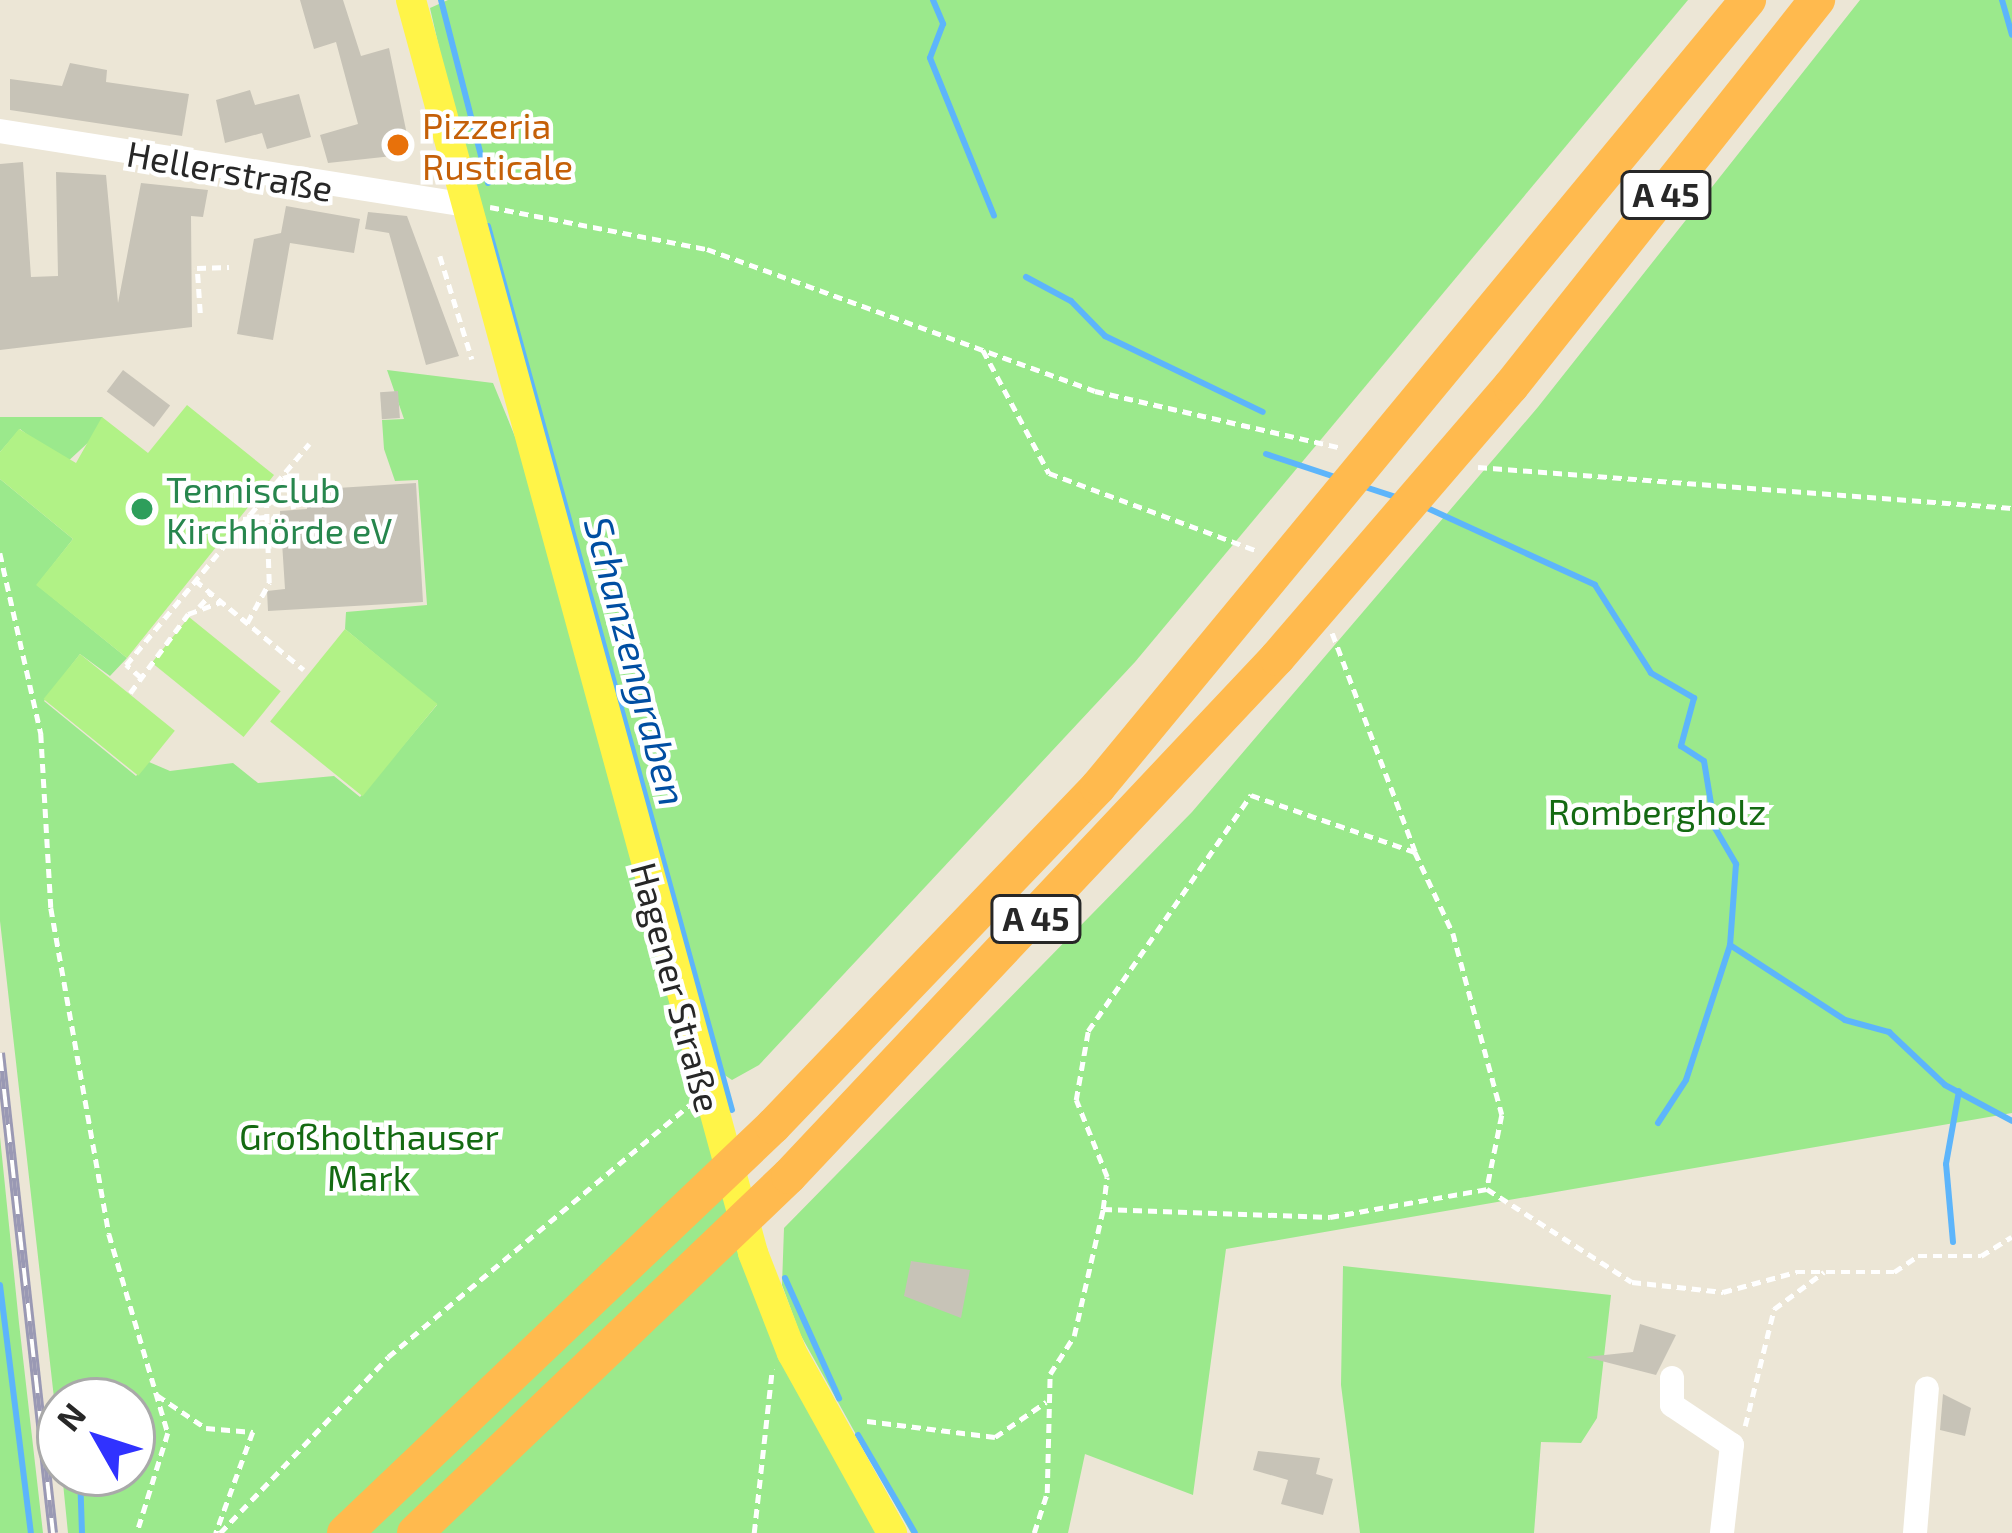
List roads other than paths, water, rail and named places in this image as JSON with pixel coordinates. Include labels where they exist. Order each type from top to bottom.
[{"type":"highway","name":"A 45","points":[[345,1533],[773,1126],[1238,623],[1469,350],[1748,0]]},
{"type":"highway","name":"A 45","points":[[415,1533],[789,1176],[1277,658],[1511,386],[1817,0]]},
{"type":"main road","name":"Hagener Straße","points":[[411,0],[461,204],[705,1094],[792,1353],[892,1533]]},
{"type":"street","name":"Hellerstraße","points":[[0,131],[461,204]]},
{"type":"street","points":[[1672,1378],[1672,1405],[1732,1445],[1722,1533]]},
{"type":"street","points":[[1915,1533],[1928,1388]]},
{"type":"waterway","name":"Schanzengraben","points":[[441,0],[488,183]]},
{"type":"waterway","points":[[933,0],[943,24],[930,58],[994,216]]},
{"type":"waterway","points":[[2002,0],[2012,35]]},
{"type":"waterway","name":"Schanzengraben","points":[[488,226],[732,1110]]},
{"type":"waterway","points":[[1026,277],[1071,301],[1105,336],[1263,412]]},
{"type":"waterway","points":[[1266,454],[1338,478]]},
{"type":"waterway","points":[[1362,486],[1395,497]]},
{"type":"waterway","points":[[1425,507],[1595,585],[1651,673],[1694,698],[1681,746],[1704,761],[1715,828],[1736,864],[1730,945],[1845,1020],[1889,1032],[1945,1085],[2012,1121]]},
{"type":"waterway","points":[[1658,1123],[1686,1080],[1730,945]]},
{"type":"waterway","points":[[1953,1242],[1946,1164],[1959,1091]]},
{"type":"waterway","name":"Schanzengraben","points":[[785,1278],[839,1398]]},
{"type":"waterway","points":[[0,1285],[31,1533]]},
{"type":"waterway","name":"Schanzengraben","points":[[858,1435],[915,1533]]},
{"type":"waterway","points":[[81,1497],[82,1533]]},
{"type":"railway","points":[[0,1053],[53,1533]]},
{"type":"place","name":"Pizzeria Rusticale","points":[[398,145]]},
{"type":"place","name":"Tennisclub Kirchhörde eV","points":[[142,509]]},
{"type":"park label","name":"Rombergholz","points":[[1657,811]]},
{"type":"park label","name":"Großholthauser Mark","points":[[369,1156]]}]
